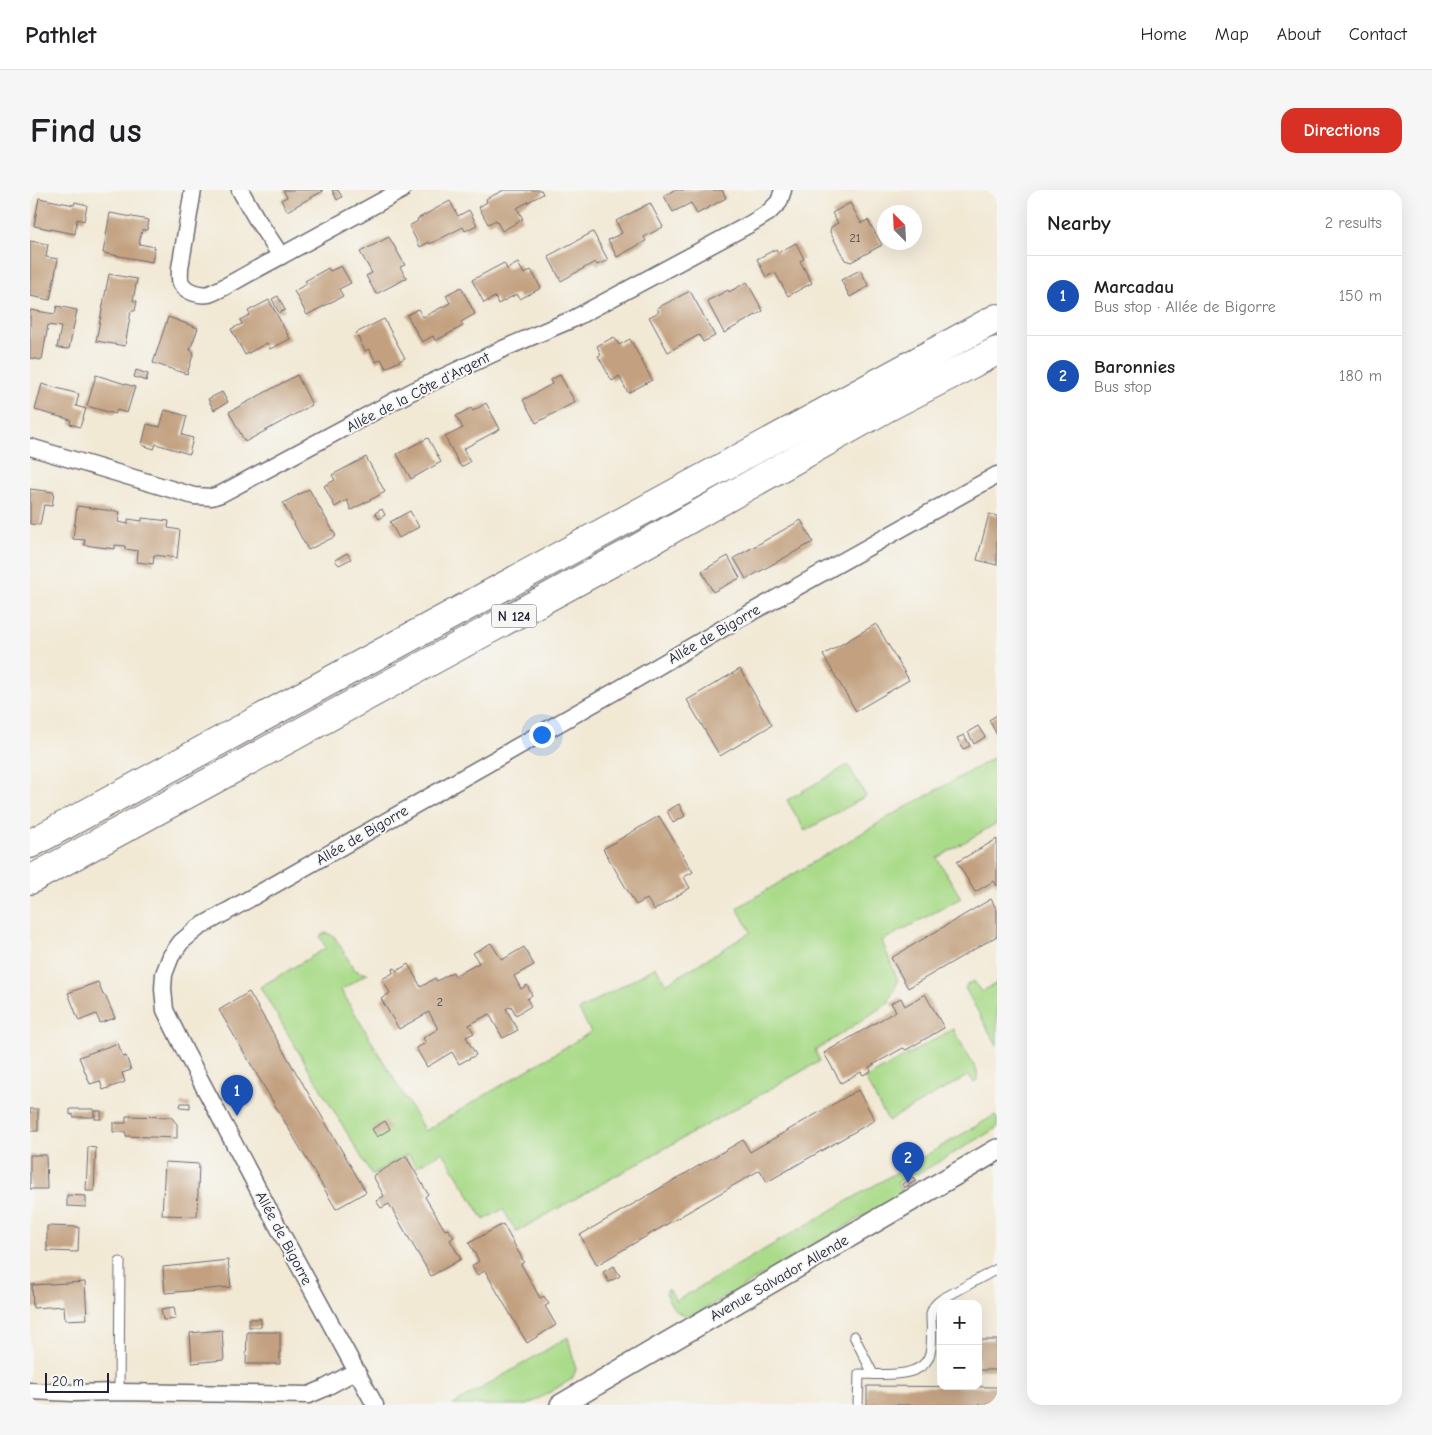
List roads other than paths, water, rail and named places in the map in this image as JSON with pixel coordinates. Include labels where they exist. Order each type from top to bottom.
[{"type":"highway","name":"N 124","points":[[30,844],[997,318]]},
{"type":"highway","name":"N 124","points":[[30,880],[631,552],[888,407],[997,351]]},
{"type":"street","points":[[193,190],[180,268],[181,283],[184,288],[200,294],[213,292],[402,190]]},
{"type":"street","points":[[240,190],[281,256]]},
{"type":"street","name":"Allée de la Côte d'Argent","points":[[30,447],[194,496],[212,497],[221,494],[411,392],[573,319],[750,224],[768,213],[779,202],[784,190]]},
{"type":"street","name":"Allée de Bigorre","points":[[375,1405],[185,1051],[165,1010],[164,974],[171,956],[181,942],[198,928],[736,621],[997,475]]},
{"type":"street","name":"Avenue Salvador Allende","points":[[561,1405],[997,1150]]},
{"type":"street","points":[[30,1391],[74,1393],[119,1392],[203,1399],[309,1394],[323,1389],[356,1371]]},
{"type":"lane","points":[[119,1392],[120,1262]]},
{"type":"lane","points":[[858,1405],[859,1374],[907,1373],[924,1366],[931,1351],[931,1314],[934,1306],[942,1299],[997,1269]]},
{"type":"lane","points":[[854,1336],[873,1374]]},
{"type":"place","name":"Marcadau","points":[[237,1116]]},
{"type":"place","name":"Baronnies","points":[[908,1183]]}]
